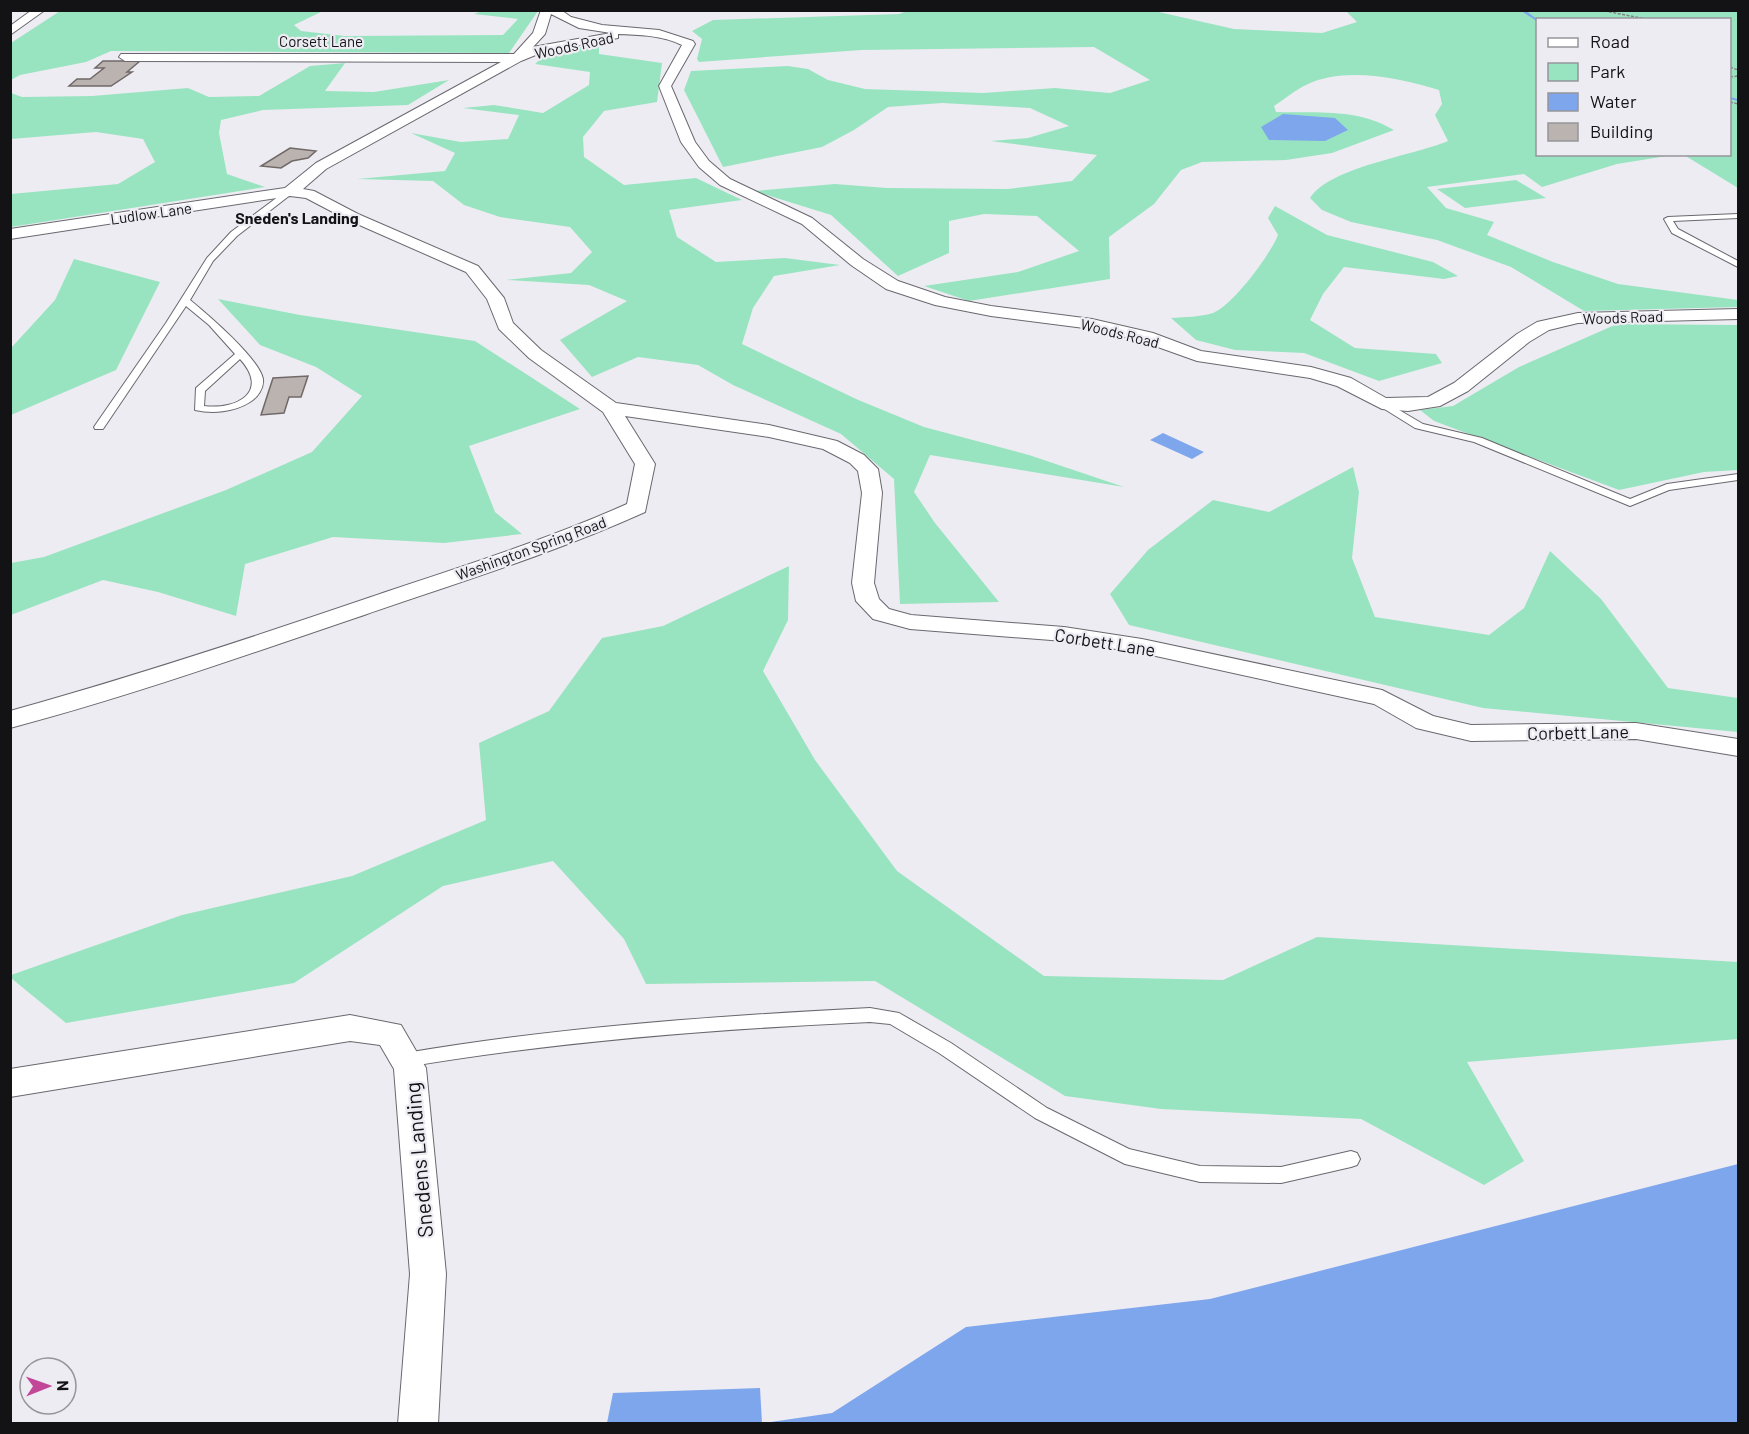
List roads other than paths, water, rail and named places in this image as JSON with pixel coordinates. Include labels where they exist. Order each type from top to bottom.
[{"type":"street","points":[[10,32],[40,10]]},
{"type":"street","points":[[290,192],[321,166],[517,58],[539,34],[547,10]]},
{"type":"street","name":"Woods Road","points":[[553,10],[575,22],[632,33],[680,38],[689,44],[665,86],[688,142],[704,164],[725,182],[807,221],[857,262],[892,285],[941,301],[991,311],[1092,324],[1147,337],[1197,356],[1311,373],[1344,382],[1382,403],[1408,405],[1433,402],[1461,387],[1523,338],[1552,324],[1578,318],[1738,314]]},
{"type":"street","name":"Woods Road","points":[[517,58],[551,47],[632,33]]},
{"type":"street","name":"Corsett Lane","points":[[125,57],[517,58]]},
{"type":"street","name":"Ludlow Lane","points":[[10,234],[290,192]]},
{"type":"street","name":"Washington Spring Road","points":[[10,720],[261,642],[578,535],[637,507],[645,464],[610,408],[535,354],[505,325],[495,298],[472,269],[353,217],[309,194],[290,192]]},
{"type":"street","name":"Corbett Lane","points":[[610,408],[769,431],[830,445],[857,459],[868,469],[872,493],[863,583],[868,601],[881,614],[910,622],[1064,634],[1142,646],[1382,698],[1425,722],[1471,733],[1636,731],[1738,748]]},
{"type":"street","name":"Snedens Landing","points":[[10,1083],[350,1028],[390,1034],[410,1068],[428,1274],[418,1424]]},
{"type":"lane","points":[[99,427],[223,244],[290,192]]},
{"type":"lane","points":[[1738,216],[1668,219],[1675,231],[1738,264]]},
{"type":"lane","points":[[184,300],[212,323],[240,354],[259,377],[258,388],[254,396],[237,406],[220,410],[199,408],[201,390],[240,354]]},
{"type":"lane","points":[[1382,403],[1419,426],[1478,440],[1630,503],[1667,487],[1738,477]]},
{"type":"lane","points":[[406,1060],[468,1049],[674,1025],[870,1015],[893,1018],[945,1048],[1041,1113],[1125,1156],[1200,1174],[1281,1175],[1351,1159]]},
{"type":"water","points":[[1283,114],[1335,118],[1348,130],[1325,141],[1269,140],[1261,127]]},
{"type":"water","points":[[1163,433],[1204,452],[1192,459],[1150,440]]},
{"type":"water","points":[[1738,1164],[1738,1423],[764,1423],[832,1413],[966,1327],[1210,1299]]},
{"type":"water","points":[[760,1388],[762,1423],[607,1423],[613,1393]]},
{"type":"waterway","points":[[1522,10],[1536,20]]},
{"type":"waterway","points":[[1731,98],[1738,100]]},
{"type":"district","name":"Sneden's Landing","points":[[297,217]]}]
